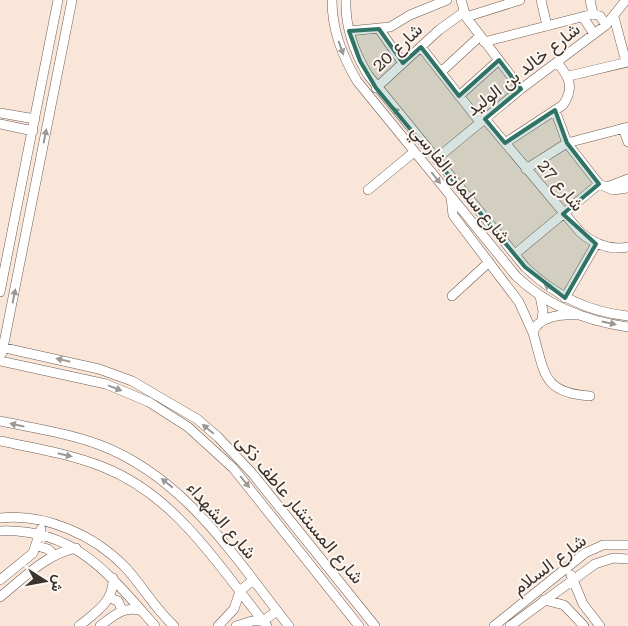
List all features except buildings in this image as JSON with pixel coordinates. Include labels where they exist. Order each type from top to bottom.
[{"type":"street","points":[[0,361],[72,0]]},
{"type":"street","name":"شارع سلمان الفارسي","points":[[332,0],[335,28],[347,64],[368,96],[516,276],[540,296],[578,315],[628,327]]},
{"type":"street","name":"شارع سلمان الفارسي","points":[[346,0],[349,31],[360,61],[376,88],[537,279],[565,298],[599,311],[628,316]]},
{"type":"street","points":[[349,31],[390,27],[410,15],[447,0]]},
{"type":"street","points":[[461,0],[465,15],[521,89]]},
{"type":"street","name":"شارع 20","points":[[376,88],[439,30],[465,15],[490,4],[520,0]]},
{"type":"street","points":[[541,0],[547,26]]},
{"type":"street","points":[[590,0],[593,14]]},
{"type":"street","name":"شارع خالد بن الوليد","points":[[436,159],[521,89],[606,24],[614,17],[626,0]]},
{"type":"street","points":[[0,292],[57,2]]},
{"type":"street","points":[[441,72],[482,39],[547,26],[593,14],[600,16],[606,24]]},
{"type":"street","points":[[583,17],[594,34]]},
{"type":"street","points":[[569,76],[627,62],[614,17]]},
{"type":"street","points":[[379,29],[403,64]]},
{"type":"street","name":"شارع 27","points":[[421,47],[460,96],[505,143],[563,214],[580,232],[596,244]]},
{"type":"street","points":[[460,96],[499,60]]},
{"type":"street","points":[[505,143],[563,105],[568,96],[569,76],[557,62]]},
{"type":"street","points":[[554,110],[568,143],[603,186],[620,190],[628,188]]},
{"type":"street","points":[[0,113],[35,119]]},
{"type":"street","points":[[0,124],[33,131]]},
{"type":"street","points":[[526,169],[568,143],[626,127],[628,142]]},
{"type":"street","points":[[368,190],[414,152]]},
{"type":"street","points":[[515,254],[563,214],[603,186],[628,179]]},
{"type":"street","points":[[451,197],[453,216],[519,302],[533,333],[546,376],[551,384],[567,394],[590,396]]},
{"type":"street","points":[[565,298],[596,244],[614,248],[628,247]]},
{"type":"street","points":[[0,256],[9,246]]},
{"type":"street","points":[[452,296],[489,262]]},
{"type":"street","points":[[540,296],[544,311],[542,321]]},
{"type":"street","points":[[0,313],[10,316]]},
{"type":"street","points":[[533,333],[537,324],[553,316],[578,315]]},
{"type":"street","name":"شارع المستشار عاطف ذكى","points":[[2,347],[99,369],[132,381],[197,419],[252,473],[375,626]]},
{"type":"street","points":[[33,368],[36,354]]},
{"type":"street","name":"شارع المستشار عاطف ذكى","points":[[0,361],[92,380],[121,390],[162,410],[194,431],[238,474],[359,626]]},
{"type":"street","name":"شارع الشهداء","points":[[0,421],[88,441],[122,455],[170,486],[193,506],[289,626]]},
{"type":"street","name":"شارع الشهداء","points":[[0,441],[76,458],[105,468],[132,481],[157,498],[182,521],[265,624]]},
{"type":"street","points":[[0,518],[17,518],[42,522],[82,536],[107,551],[126,568],[174,626]]},
{"type":"street","points":[[0,580],[30,555],[36,546],[42,522]]},
{"type":"street","points":[[0,531],[39,535],[76,548],[101,566],[155,626]]},
{"type":"street","points":[[0,597],[54,555],[76,548],[82,536]]},
{"type":"street","name":"شارع السلام","points":[[494,626],[594,548],[613,543],[628,545]]},
{"type":"street","points":[[36,546],[44,547],[54,555]]},
{"type":"street","name":"شارع السلام","points":[[510,626],[595,564],[613,558],[628,559]]},
{"type":"street","points":[[566,568],[574,579],[580,599],[600,626]]},
{"type":"street","points":[[80,626],[104,606],[110,598],[113,578]]},
{"type":"street","points":[[218,626],[234,609],[240,591],[253,580]]},
{"type":"street","points":[[110,598],[118,601],[122,610]]},
{"type":"street","points":[[568,608],[580,599]]},
{"type":"street","points":[[544,600],[558,602],[568,608],[584,626]]},
{"type":"street","points":[[100,626],[122,610],[142,610]]},
{"type":"street","points":[[352,618],[362,610]]},
{"type":"street","points":[[236,626],[252,621],[265,624],[278,611]]},
{"type":"highlighted area","points":[[379,29],[403,63],[421,47],[459,96],[499,60],[521,89],[485,119],[505,143],[555,110],[567,143],[599,184],[563,214],[596,244],[565,298],[525,267],[376,88],[360,61],[349,31]]}]
